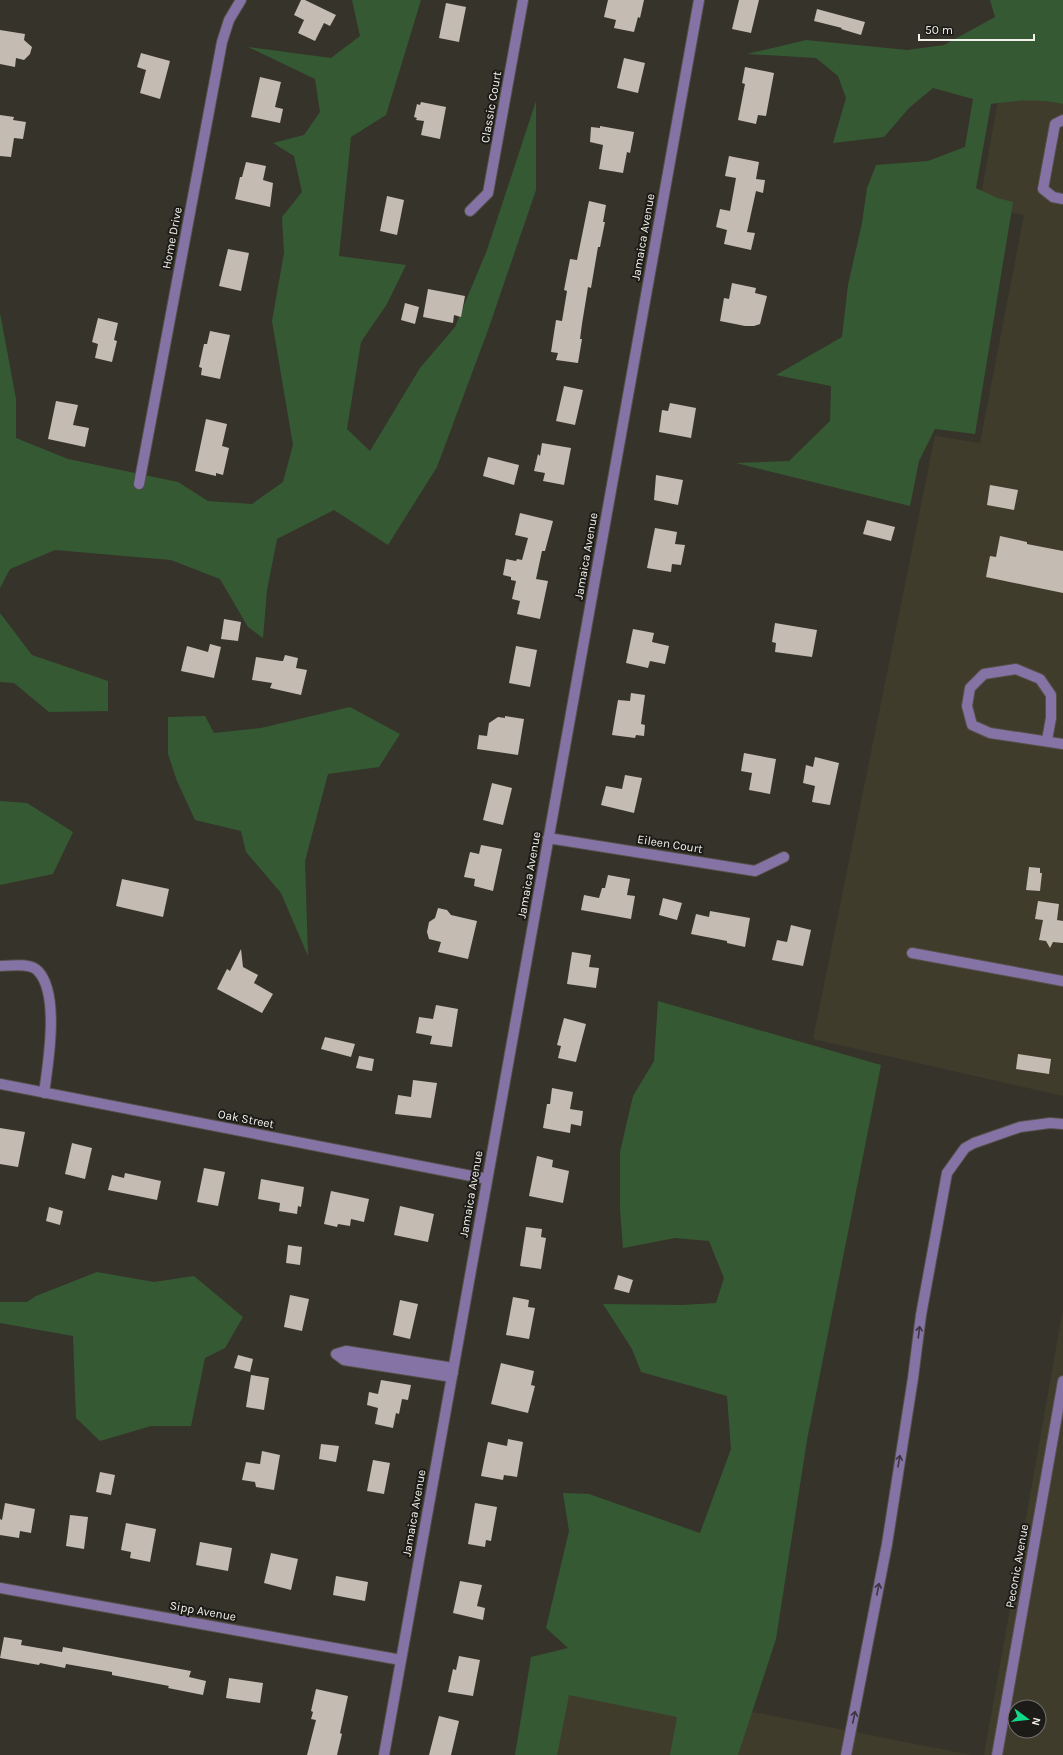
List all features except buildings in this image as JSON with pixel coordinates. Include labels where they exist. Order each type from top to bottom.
[{"type":"street","name":"Home Drive","points":[[139,484],[222,42],[229,20],[240,0]]},
{"type":"street","name":"Classic Court","points":[[470,211],[488,193],[523,0]]},
{"type":"street","name":"Jamaica Avenue","points":[[384,1755],[699,0]]},
{"type":"street","points":[[1063,120],[1055,124],[1043,189],[1053,197],[1063,199]]},
{"type":"street","points":[[1047,740],[1051,718],[1052,695],[1040,679],[1016,669],[984,674],[970,688],[967,706],[972,725],[990,733],[1047,740],[1063,744]]},
{"type":"street","name":"Eileen Court","points":[[548,838],[754,870],[784,857]]},
{"type":"street","points":[[912,953],[1063,981]]},
{"type":"street","points":[[0,966],[26,966],[38,970],[46,984],[52,1024],[44,1093]]},
{"type":"street","name":"Oak Street","points":[[0,1084],[487,1179]]},
{"type":"street","points":[[846,1755],[887,1544],[933,1241],[947,1173],[955,1159],[964,1148],[974,1143],[1020,1127],[1050,1123],[1063,1124]]},
{"type":"street","points":[[346,1351],[362,1353],[447,1367],[453,1373],[446,1376],[430,1374],[344,1360],[336,1354],[346,1351]]},
{"type":"street","name":"Peconic Avenue","points":[[997,1755],[1063,1381]]},
{"type":"street","name":"Sipp Avenue","points":[[0,1588],[401,1660]]},
{"type":"shaded area","points":[[1016,0],[1063,0],[1063,1096],[813,1039],[935,436],[980,443],[1024,215],[979,207]]},
{"type":"shaded area","points":[[1063,1309],[1063,1755],[984,1755]]},
{"type":"shaded area","points":[[560,1674],[971,1755],[546,1755]]},
{"type":"green space","points":[[352,0],[421,0],[386,115],[351,137],[339,256],[406,265],[387,304],[361,342],[347,429],[370,451],[420,368],[455,327],[487,250],[536,101],[536,190],[488,330],[437,467],[388,545],[334,510],[277,539],[267,590],[263,638],[248,627],[220,579],[171,560],[55,550],[10,569],[0,588],[0,313],[16,399],[16,438],[68,459],[178,482],[208,501],[252,504],[283,482],[293,445],[272,321],[284,253],[282,217],[302,192],[294,156],[273,143],[304,135],[320,112],[315,79],[248,47],[331,58],[360,36]]},
{"type":"green space","points":[[990,0],[1063,0],[1063,104],[1045,101],[1027,101],[991,104],[976,188],[997,198],[1013,202],[975,434],[935,429],[919,461],[910,506],[736,463],[789,461],[830,421],[831,386],[776,375],[842,337],[848,285],[862,223],[867,188],[876,165],[928,161],[965,147],[973,99],[933,88],[909,108],[884,137],[833,143],[846,98],[838,76],[816,58],[747,54],[806,40],[907,50],[944,45],[995,17]]},
{"type":"green space","points":[[0,613],[32,655],[108,681],[108,711],[49,712],[14,683],[0,682]]},
{"type":"green space","points":[[350,707],[400,734],[379,767],[328,774],[305,861],[308,956],[281,893],[246,852],[241,831],[195,820],[177,781],[168,754],[168,717],[205,716],[214,733],[261,728]]},
{"type":"green space","points":[[0,801],[27,803],[73,832],[53,874],[0,885]]},
{"type":"green space","points":[[658,1001],[881,1065],[807,1440],[776,1639],[738,1755],[670,1755],[677,1717],[569,1695],[557,1755],[515,1755],[531,1657],[568,1648],[546,1628],[569,1531],[563,1493],[589,1494],[700,1533],[731,1449],[727,1396],[641,1372],[632,1349],[603,1304],[682,1305],[716,1303],[724,1278],[709,1241],[675,1238],[623,1248],[620,1209],[620,1152],[633,1096],[654,1061]]},
{"type":"green space","points":[[97,1272],[154,1282],[194,1276],[243,1317],[225,1348],[205,1358],[191,1426],[151,1426],[100,1441],[76,1418],[73,1336],[0,1323],[0,1302],[27,1302],[36,1296]]}]
